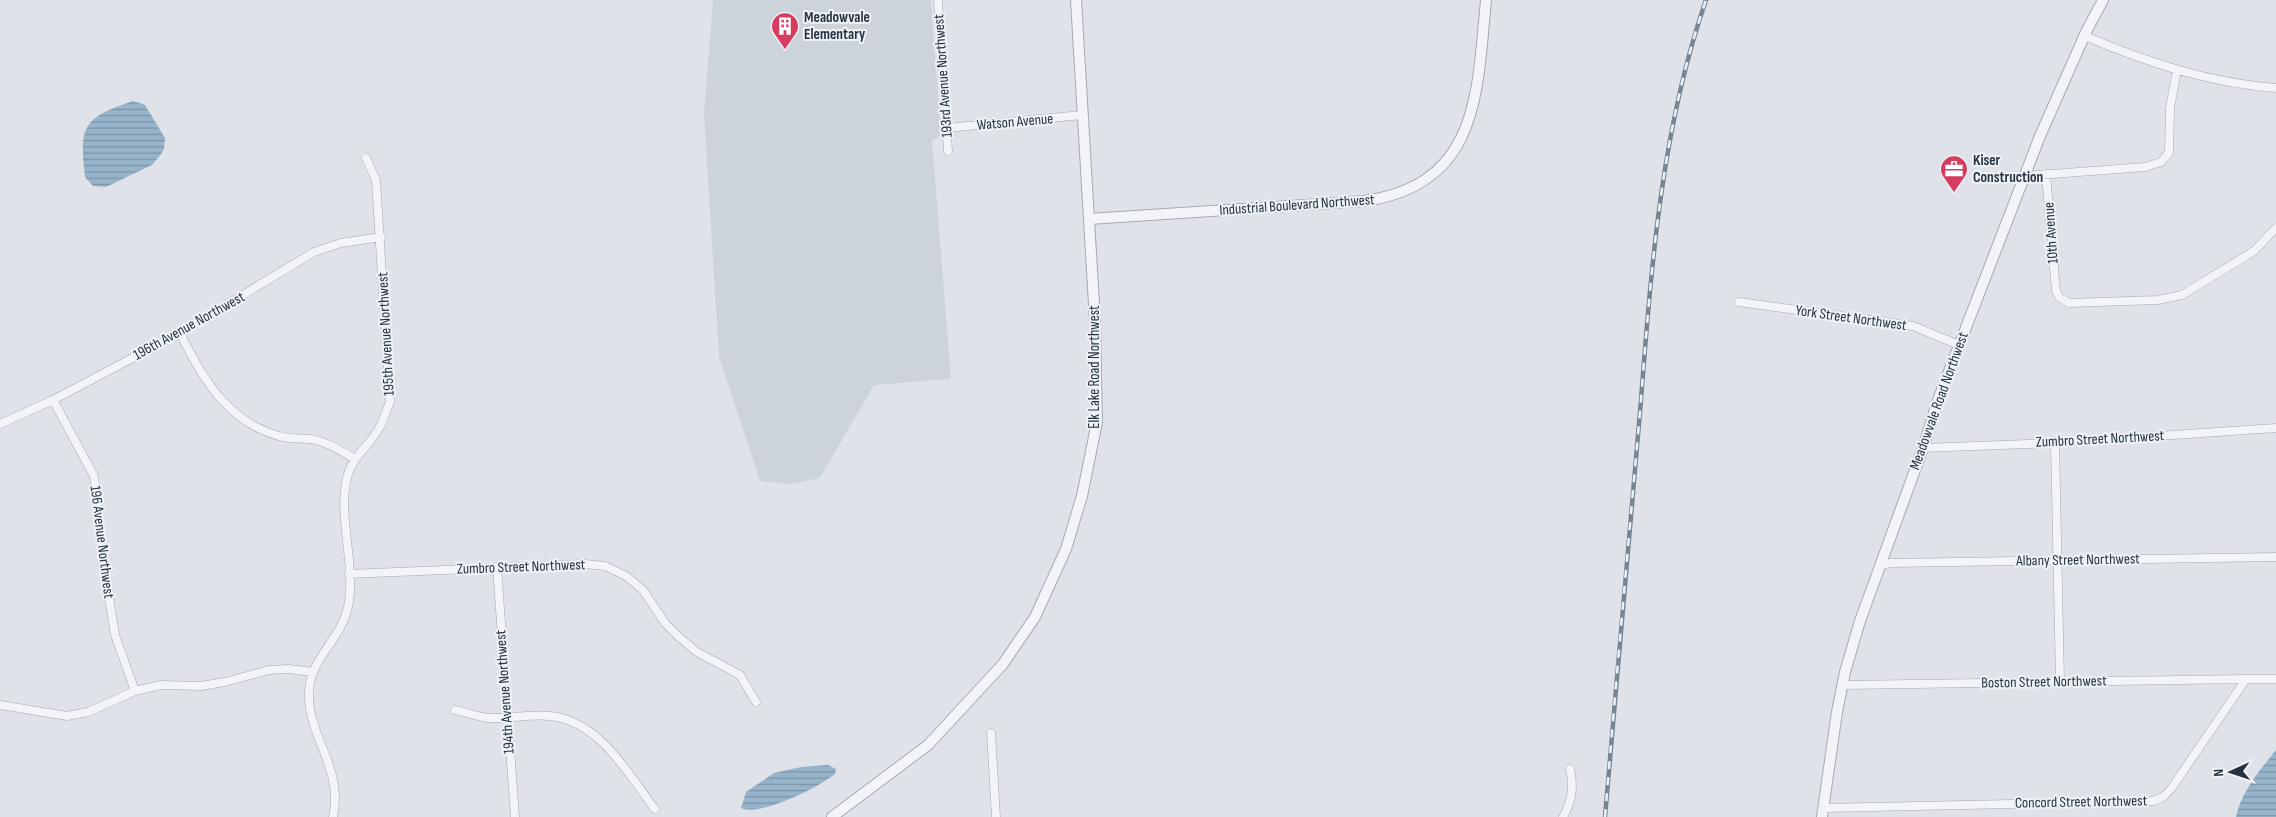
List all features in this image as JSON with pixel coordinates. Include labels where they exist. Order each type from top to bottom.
[{"type":"street","name":"193rd Avenue Northwest","points":[[938,0],[948,152]]},
{"type":"street","name":"Elk Lake Road Northwest","points":[[832,817],[928,744],[1003,664],[1035,617],[1066,548],[1082,496],[1097,422],[1095,321],[1076,0]]},
{"type":"street","name":"Industrial Boulevard Northwest","points":[[1089,219],[1364,201],[1382,198],[1412,188],[1437,170],[1447,160],[1456,148],[1470,121],[1476,92],[1486,0]]},
{"type":"street","name":"Meadowvale Road Northwest","points":[[1823,812],[1842,685],[1860,621],[1923,448],[1938,400],[2024,176],[2084,36],[2104,0]]},
{"type":"street","points":[[2084,36],[2177,70],[2244,85],[2276,88]]},
{"type":"street","points":[[2024,176],[2145,167],[2161,162],[2166,158],[2170,147],[2170,108],[2177,70]]},
{"type":"street","name":"Watson Avenue","points":[[947,128],[1082,116]]},
{"type":"street","name":"195th Avenue Northwest","points":[[333,817],[334,781],[309,700],[313,672],[344,620],[349,600],[346,510],[347,478],[355,459],[378,430],[390,402],[376,180],[366,158]]},
{"type":"street","name":"10th Avenue","points":[[2046,174],[2056,291],[2059,297],[2069,303],[2145,301],[2170,298],[2202,284],[2243,259],[2264,243],[2276,228]]},
{"type":"street","name":"196th Avenue Northwest","points":[[0,424],[53,400],[180,333],[314,252],[341,243],[381,237]]},
{"type":"street","name":"York Street Northwest","points":[[1739,302],[1913,326],[1959,345]]},
{"type":"street","points":[[180,333],[214,392],[233,412],[257,428],[285,437],[312,439],[331,446],[355,459]]},
{"type":"street","name":"196 Avenue Northwest","points":[[53,400],[94,476],[104,566],[115,635],[136,691]]},
{"type":"street","name":"Zumbro Street Northwest","points":[[1923,448],[2276,428]]},
{"type":"street","points":[[2055,442],[2060,681]]},
{"type":"street","name":"Albany Street Northwest","points":[[1881,566],[1891,563],[2276,557]]},
{"type":"street","name":"Zumbro Street Northwest","points":[[349,574],[585,564],[605,566],[626,576],[643,590],[666,623],[697,652],[740,675],[756,702]]},
{"type":"street","name":"194th Avenue Northwest","points":[[497,567],[515,817]]},
{"type":"street","points":[[0,705],[67,716],[88,712],[136,691],[161,686],[201,686],[225,682],[269,670],[288,668],[313,672]]},
{"type":"street","points":[[2246,679],[2276,679]]},
{"type":"street","name":"Boston Street Northwest","points":[[1842,685],[2246,679]]},
{"type":"street","name":"Concord Street Northwest","points":[[1823,812],[2154,801],[2163,797],[2171,789],[2246,679]]},
{"type":"street","points":[[455,710],[487,718],[549,716],[581,725],[607,748],[655,809]]},
{"type":"street","points":[[991,733],[996,817]]},
{"type":"street","points":[[1563,817],[1568,808],[1573,788],[1570,769]]},
{"type":"shaded area","points":[[713,0],[931,0],[941,135],[932,141],[951,379],[874,385],[820,478],[791,484],[760,481],[719,357],[704,113]]},
{"type":"water","points":[[133,101],[145,105],[165,138],[164,149],[152,165],[106,187],[93,186],[85,177],[83,160],[84,135],[88,126],[94,119],[104,113]]},
{"type":"water","points":[[2276,750],[2276,817],[2236,817],[2238,808],[2247,790]]},
{"type":"water","points":[[828,765],[836,769],[835,774],[803,793],[775,805],[750,810],[741,808],[746,792],[774,773],[801,767]]},
{"type":"railway","points":[[1605,817],[1648,308],[1660,204],[1678,101],[1690,50],[1706,0]]},
{"type":"place","name":"Meadowvale Elementary","points":[[785,50]]},
{"type":"place","name":"Kiser Construction","points":[[1954,193]]}]
